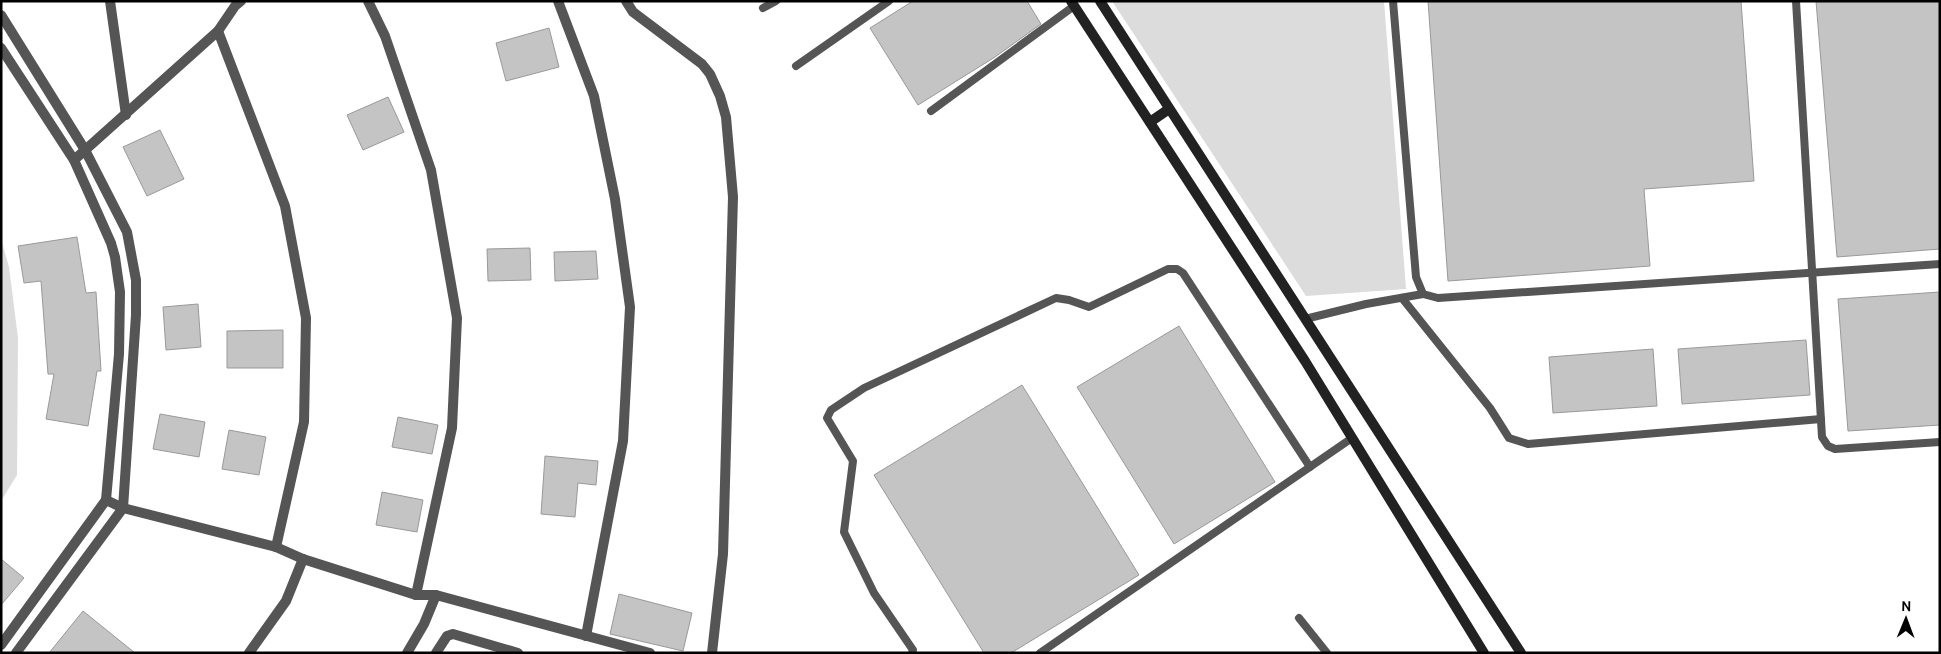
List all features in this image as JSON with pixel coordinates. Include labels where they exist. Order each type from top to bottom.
[{"type":"street","points":[[110,1],[126,115]]},
{"type":"street","points":[[368,1],[385,36],[431,170],[457,318],[452,428],[416,595]]},
{"type":"street","points":[[558,1],[594,96],[615,199],[630,307],[622,441],[586,636]]},
{"type":"street","points":[[626,1],[633,12],[702,64],[710,74],[720,96],[726,117],[733,197],[723,554],[712,653]]},
{"type":"street","points":[[1100,1],[1521,653]]},
{"type":"street","points":[[74,160],[218,31],[237,3]]},
{"type":"street","points":[[1072,4],[1299,353],[1484,653]]},
{"type":"street","points":[[1,15],[85,150],[127,232],[136,280],[136,315],[123,508],[16,653]]},
{"type":"street","points":[[218,31],[285,206],[306,318],[304,422],[276,547]]},
{"type":"street","points":[[1,48],[74,160],[111,243],[120,292],[119,354],[106,500],[1,645]]},
{"type":"street","points":[[1150,122],[1169,108]]},
{"type":"street","points":[[106,500],[123,508],[276,547],[302,559],[416,595],[436,595],[650,653]]},
{"type":"street","points":[[249,653],[286,601],[302,559]]},
{"type":"street","points":[[407,653],[424,624],[436,595]]},
{"type":"street","points":[[436,653],[447,636],[453,634],[518,653]]},
{"type":"lane","points":[[764,8],[776,1]]},
{"type":"lane","points":[[796,66],[889,1]]},
{"type":"lane","points":[[1393,1],[1416,277],[1423,294]]},
{"type":"lane","points":[[1796,1],[1822,437],[1828,446],[1835,449],[1940,442]]},
{"type":"lane","points":[[931,111],[1072,4]]},
{"type":"lane","points":[[1305,319],[1366,304],[1423,294],[1438,298],[1940,264]]},
{"type":"lane","points":[[912,653],[913,650],[874,593],[844,532],[853,461],[827,418],[831,410],[864,388],[1056,298],[1089,306],[1168,270],[1177,269],[1183,273],[1310,467]]},
{"type":"lane","points":[[1402,298],[1490,408],[1509,438],[1528,444],[1820,419]]},
{"type":"lane","points":[[1040,653],[1352,438]]},
{"type":"lane","points":[[1299,618],[1327,653]]},
{"type":"shaded area","points":[[1112,1],[1384,1],[1406,289],[1306,296]]},
{"type":"shaded area","points":[[1,239],[9,267],[18,338],[17,475],[1,501]]},
{"type":"building","points":[[913,1],[1027,1],[1041,24],[995,57],[918,105],[870,28]]},
{"type":"building","points":[[1428,1],[1741,1],[1754,181],[1644,189],[1650,266],[1448,281]]},
{"type":"building","points":[[1816,1],[1940,1],[1940,249],[1837,257]]},
{"type":"building","points":[[549,28],[559,67],[506,81],[496,43]]},
{"type":"building","points":[[388,97],[404,132],[363,150],[347,115]]},
{"type":"building","points":[[160,130],[184,179],[147,196],[123,147]]},
{"type":"building","points":[[77,237],[86,293],[96,292],[101,371],[97,371],[88,426],[46,419],[54,374],[48,374],[41,281],[24,283],[18,246]]},
{"type":"building","points":[[530,248],[531,280],[488,281],[487,249]]},
{"type":"building","points":[[596,251],[598,279],[555,281],[554,252]]},
{"type":"building","points":[[1940,292],[1940,425],[1848,431],[1838,299]]},
{"type":"building","points":[[198,304],[201,347],[166,350],[163,307]]},
{"type":"building","points":[[1179,326],[1275,482],[1174,544],[1077,387]]},
{"type":"building","points":[[283,330],[283,368],[227,368],[227,331]]},
{"type":"building","points":[[1806,340],[1810,395],[1682,404],[1678,349]]},
{"type":"building","points":[[1653,349],[1657,406],[1553,413],[1549,357]]},
{"type":"building","points":[[1022,385],[1139,575],[1011,653],[984,653],[874,475]]},
{"type":"building","points":[[160,414],[205,422],[199,457],[153,449]]},
{"type":"building","points":[[398,417],[438,425],[432,454],[392,447]]},
{"type":"building","points":[[229,430],[266,437],[259,475],[222,469]]},
{"type":"building","points":[[545,456],[598,461],[596,485],[578,483],[575,517],[541,514]]},
{"type":"building","points":[[382,492],[423,500],[417,532],[376,525]]},
{"type":"building","points":[[1,559],[24,578],[1,605]]},
{"type":"building","points":[[619,594],[692,613],[683,651],[610,634]]},
{"type":"building","points":[[83,611],[135,653],[49,653]]}]
